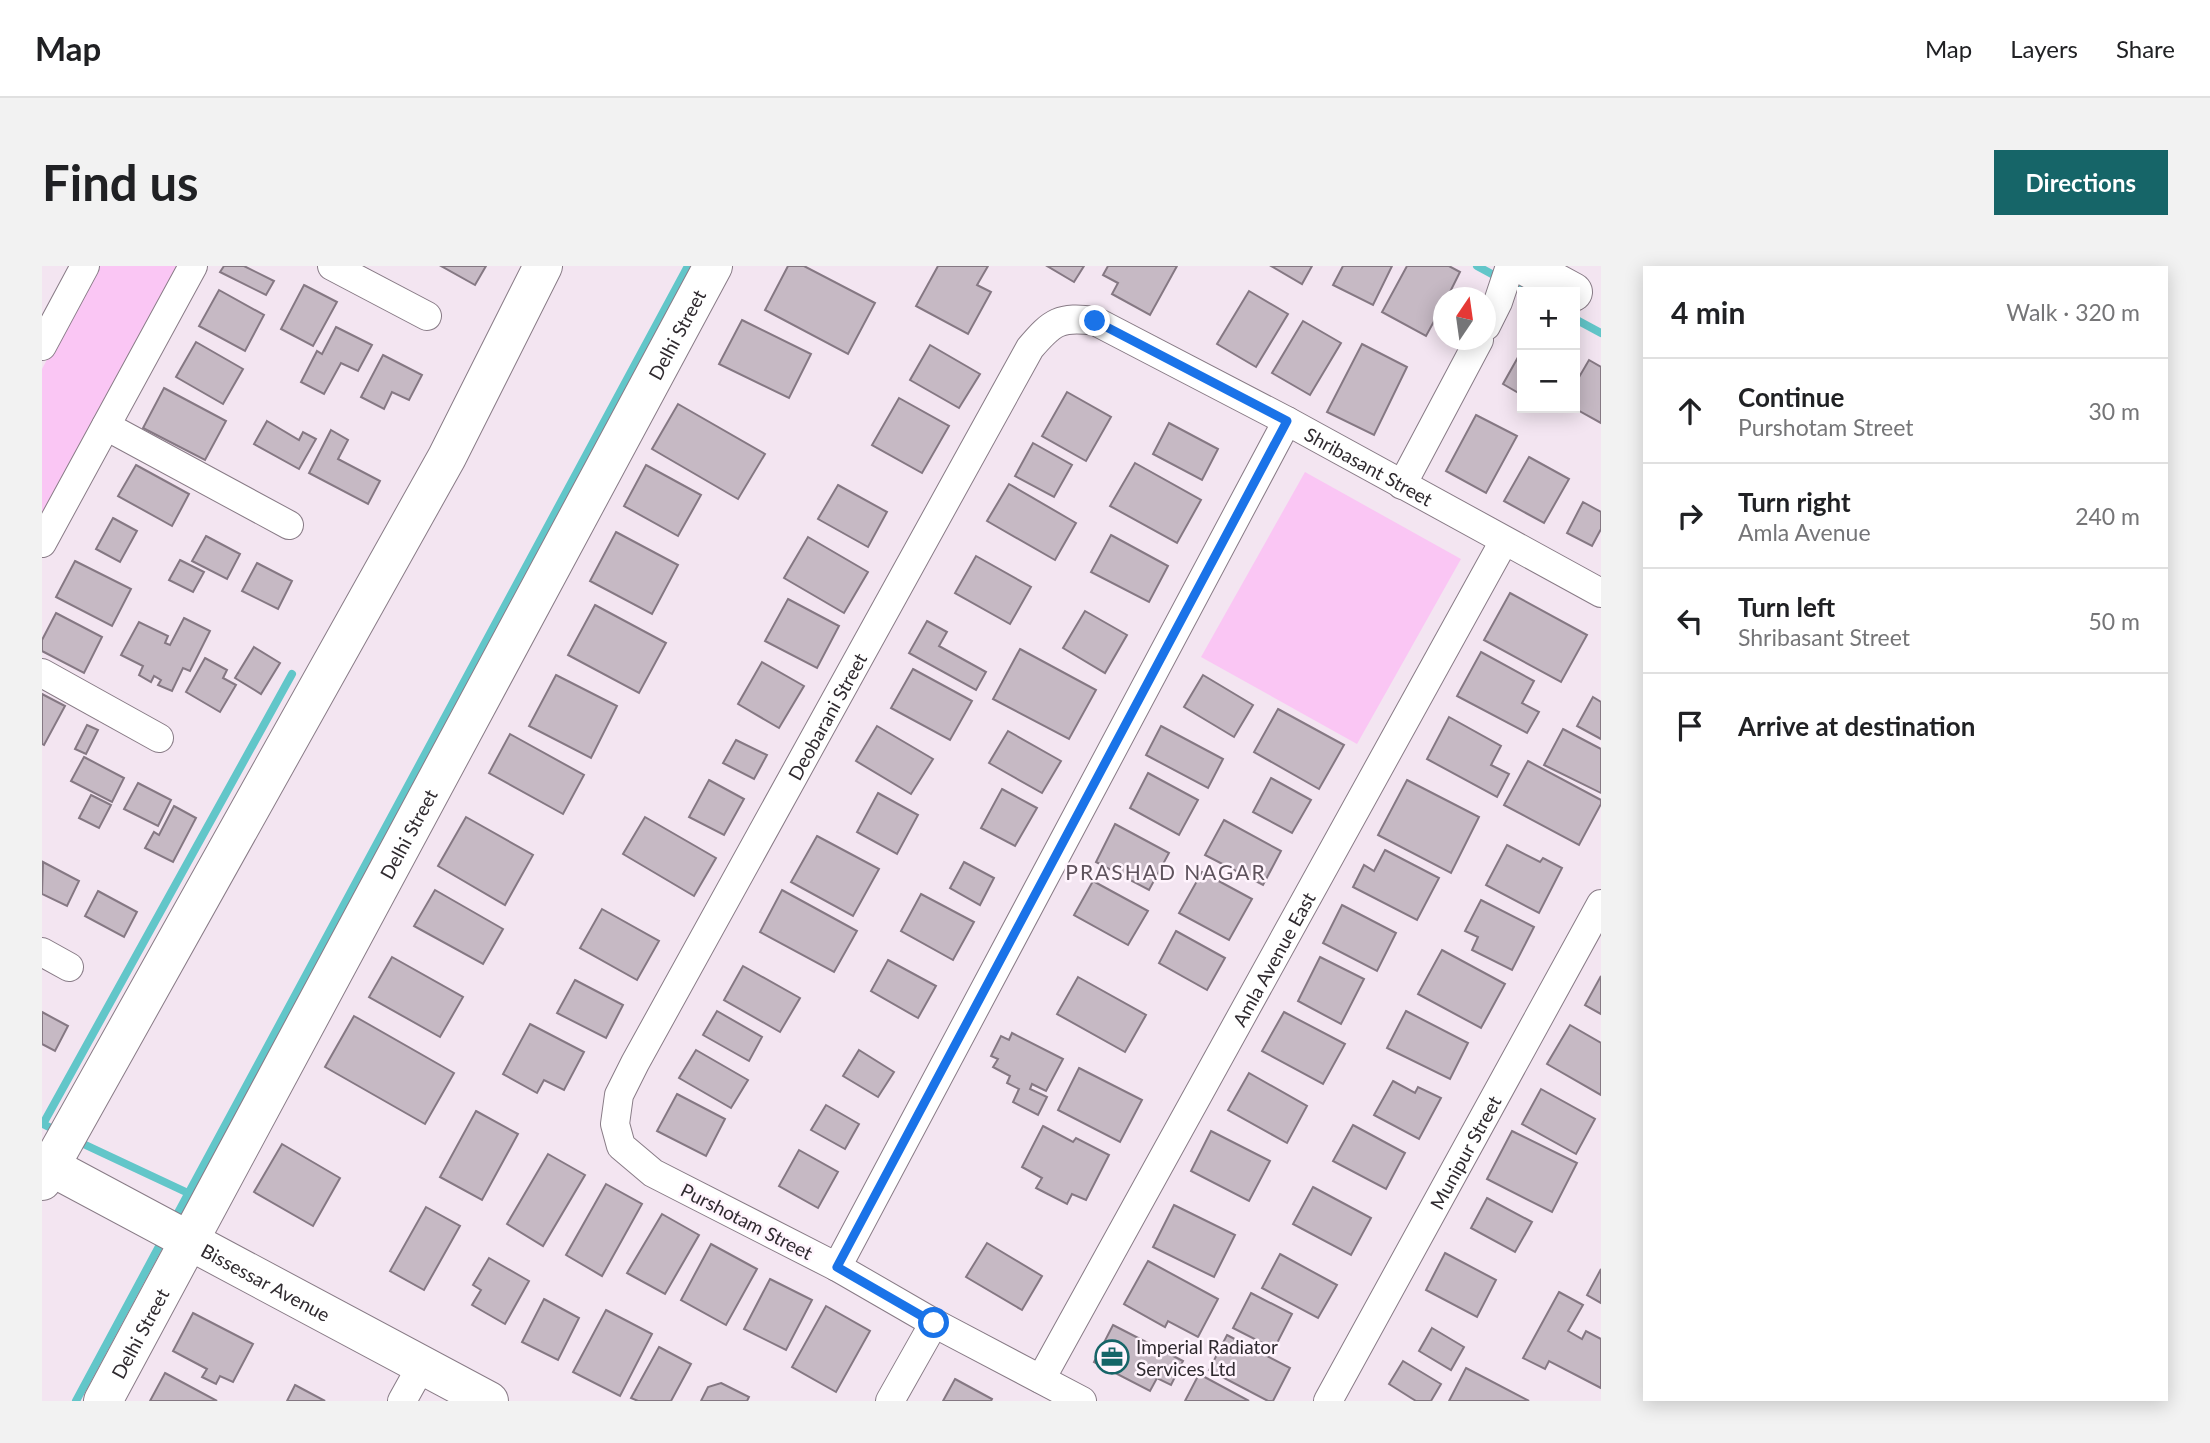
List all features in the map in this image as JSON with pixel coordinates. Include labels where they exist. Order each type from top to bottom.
[{"type":"street","points":[[42,346],[85,266]]},
{"type":"street","points":[[42,543],[192,266]]},
{"type":"street","points":[[332,266],[427,316]]},
{"type":"street","points":[[45,1170],[447,457],[543,266]]},
{"type":"street","name":"Delhi Street","points":[[103,1401],[175,1233],[713,266]]},
{"type":"street","points":[[1496,306],[1514,268],[1560,287]]},
{"type":"street","points":[[1580,296],[1601,308]]},
{"type":"street","name":"Shribasant Street","points":[[1059,321],[1075,318],[1095,321],[1287,421],[1601,593]]},
{"type":"street","name":"Deobarani Street","points":[[615,1124],[619,1095],[635,1063],[1023,360],[1046,329],[1059,321]]},
{"type":"street","points":[[1402,485],[1474,350]]},
{"type":"street","points":[[837,1267],[1287,421]]},
{"type":"street","points":[[106,426],[289,525]]},
{"type":"street","name":"Amla Avenue East","points":[[1041,1379],[1504,541]]},
{"type":"street","points":[[42,673],[159,738]]},
{"type":"street","name":"Munipur Street","points":[[1328,1401],[1601,904]]},
{"type":"street","points":[[42,953],[69,967]]},
{"type":"street","name":"Purshotam Street","points":[[615,1124],[621,1146],[653,1173],[837,1267],[934,1323],[1082,1401]]},
{"type":"street","name":"Bissessar Avenue","points":[[45,1170],[175,1233],[488,1401]]},
{"type":"street","points":[[890,1401],[934,1323]]},
{"type":"street","points":[[402,1401],[422,1365]]},
{"type":"shaded area","points":[[97,266],[181,266],[42,521],[42,369]]},
{"type":"shaded area","points":[[1305,472],[1461,559],[1357,744],[1201,657]]},
{"type":"building","points":[[224,266],[244,266],[274,281],[266,295],[220,272]]},
{"type":"building","points":[[441,266],[486,266],[475,285]]},
{"type":"building","points":[[788,266],[804,266],[875,303],[848,354],[765,310]]},
{"type":"building","points":[[938,266],[988,266],[977,285],[991,292],[968,334],[916,306]]},
{"type":"building","points":[[1047,266],[1084,266],[1074,282]]},
{"type":"building","points":[[1108,266],[1177,266],[1150,315],[1112,294],[1118,283],[1103,275]]},
{"type":"building","points":[[1271,266],[1312,266],[1302,284]]},
{"type":"building","points":[[1343,266],[1392,266],[1373,305],[1333,285]]},
{"type":"building","points":[[1407,266],[1449,266],[1460,272],[1452,287],[1433,287],[1433,323],[1426,336],[1382,312]]},
{"type":"building","points":[[304,285],[337,302],[313,346],[281,329]]},
{"type":"building","points":[[219,290],[264,315],[245,351],[199,326]]},
{"type":"building","points":[[1249,291],[1288,314],[1256,367],[1217,344]]},
{"type":"building","points":[[742,320],[811,354],[789,398],[719,364]]},
{"type":"building","points":[[1303,321],[1341,343],[1310,395],[1272,373]]},
{"type":"building","points":[[336,327],[372,345],[358,371],[341,363],[324,394],[301,382],[317,351],[322,354]]},
{"type":"building","points":[[196,342],[243,369],[223,404],[176,377]]},
{"type":"building","points":[[1362,344],[1407,367],[1374,435],[1327,412]]},
{"type":"building","points":[[930,345],[980,374],[959,408],[910,380]]},
{"type":"building","points":[[383,355],[422,375],[409,400],[392,392],[384,409],[361,397]]},
{"type":"building","points":[[1517,359],[1517,392],[1503,384]]},
{"type":"building","points":[[1589,360],[1601,367],[1601,423],[1580,411],[1580,375]]},
{"type":"building","points":[[164,388],[226,421],[205,460],[143,428]]},
{"type":"building","points":[[1067,392],[1111,417],[1086,461],[1042,436]]},
{"type":"building","points":[[899,398],[949,426],[922,473],[872,445]]},
{"type":"building","points":[[678,404],[765,454],[738,499],[652,449]]},
{"type":"building","points":[[1476,415],[1517,436],[1486,493],[1446,471]]},
{"type":"building","points":[[267,421],[299,440],[303,432],[316,439],[299,469],[254,444]]},
{"type":"building","points":[[1169,423],[1218,449],[1202,480],[1153,454]]},
{"type":"building","points":[[331,430],[348,440],[338,459],[380,481],[368,504],[309,473]]},
{"type":"building","points":[[1033,443],[1072,465],[1054,497],[1015,476]]},
{"type":"building","points":[[1529,457],[1569,479],[1544,523],[1504,501]]},
{"type":"building","points":[[1135,463],[1201,500],[1177,543],[1110,506]]},
{"type":"building","points":[[136,465],[189,494],[172,526],[118,496]]},
{"type":"building","points":[[646,465],[701,495],[678,536],[624,506]]},
{"type":"building","points":[[1009,484],[1076,523],[1055,560],[987,521]]},
{"type":"building","points":[[838,485],[887,512],[868,547],[818,519]]},
{"type":"building","points":[[1583,502],[1601,512],[1601,529],[1592,546],[1567,533]]},
{"type":"building","points":[[113,518],[137,531],[120,562],[96,549]]},
{"type":"building","points":[[616,532],[678,565],[652,614],[590,581]]},
{"type":"building","points":[[1111,535],[1168,566],[1149,602],[1091,572]]},
{"type":"building","points":[[206,536],[240,554],[227,579],[192,561]]},
{"type":"building","points":[[808,537],[868,572],[844,613],[784,578]]},
{"type":"building","points":[[976,556],[1031,587],[1010,624],[955,593]]},
{"type":"building","points":[[180,560],[204,572],[193,592],[169,580]]},
{"type":"building","points":[[75,561],[131,589],[112,626],[56,597]]},
{"type":"building","points":[[257,563],[292,581],[278,609],[242,591]]},
{"type":"building","points":[[1510,593],[1587,635],[1561,682],[1484,640]]},
{"type":"building","points":[[788,599],[839,626],[817,668],[765,641]]},
{"type":"building","points":[[595,605],[666,643],[639,693],[568,655]]},
{"type":"building","points":[[1085,611],[1127,635],[1105,673],[1063,648]]},
{"type":"building","points":[[56,613],[102,637],[84,673],[42,651],[42,640]]},
{"type":"building","points":[[184,618],[210,631],[190,671],[183,668],[172,691],[158,685],[161,680],[154,676],[151,682],[139,675],[143,666],[121,655],[139,622],[168,636],[165,643],[170,645]]},
{"type":"building","points":[[927,621],[947,632],[939,646],[986,672],[976,690],[909,653]]},
{"type":"building","points":[[254,647],[280,663],[261,694],[235,678]]},
{"type":"building","points":[[1020,649],[1096,690],[1069,739],[993,699]]},
{"type":"building","points":[[1481,652],[1534,681],[1522,703],[1539,712],[1527,733],[1457,696]]},
{"type":"building","points":[[205,658],[227,670],[223,678],[236,685],[220,712],[186,692]]},
{"type":"building","points":[[762,662],[804,686],[779,728],[738,704]]},
{"type":"building","points":[[913,669],[972,701],[950,740],[891,708]]},
{"type":"building","points":[[556,675],[617,706],[591,758],[529,726]]},
{"type":"building","points":[[1203,675],[1253,705],[1234,737],[1184,707]]},
{"type":"building","points":[[42,694],[65,706],[44,745],[42,744]]},
{"type":"building","points":[[1593,697],[1601,702],[1601,739],[1577,726]]},
{"type":"building","points":[[1278,709],[1344,745],[1319,789],[1254,752]]},
{"type":"building","points":[[1449,717],[1501,746],[1491,765],[1509,774],[1497,797],[1427,759]]},
{"type":"building","points":[[87,725],[98,730],[86,754],[75,749]]},
{"type":"building","points":[[877,726],[933,759],[911,794],[856,761]]},
{"type":"building","points":[[1161,726],[1223,759],[1208,788],[1146,755]]},
{"type":"building","points":[[1563,729],[1601,749],[1601,793],[1544,765]]},
{"type":"building","points":[[1008,731],[1061,761],[1042,793],[989,763]]},
{"type":"building","points":[[510,734],[584,775],[563,814],[489,773]]},
{"type":"building","points":[[736,740],[767,755],[754,779],[723,763]]},
{"type":"building","points":[[84,757],[124,778],[112,802],[71,781]]},
{"type":"building","points":[[1528,761],[1601,800],[1579,845],[1504,805]]},
{"type":"building","points":[[1148,773],[1198,800],[1179,835],[1130,808]]},
{"type":"building","points":[[1271,778],[1311,800],[1292,833],[1253,812]]},
{"type":"building","points":[[709,780],[744,799],[724,835],[689,817]]},
{"type":"building","points":[[1407,780],[1479,817],[1451,873],[1378,835]]},
{"type":"building","points":[[138,783],[171,800],[158,826],[124,809]]},
{"type":"building","points":[[1002,789],[1037,808],[1015,846],[981,828]]},
{"type":"building","points":[[878,793],[918,815],[897,854],[857,832]]},
{"type":"building","points":[[91,795],[111,805],[99,828],[79,818]]},
{"type":"building","points":[[174,806],[196,818],[173,862],[145,848],[154,832],[159,835]]},
{"type":"building","points":[[466,817],[533,855],[505,905],[438,866]]},
{"type":"building","points":[[645,817],[716,858],[694,896],[623,854]]},
{"type":"building","points":[[1224,820],[1281,851],[1263,885],[1205,855]]},
{"type":"building","points":[[1115,824],[1169,853],[1149,890],[1096,862]]},
{"type":"building","points":[[817,836],[879,869],[853,916],[791,882]]},
{"type":"building","points":[[1507,845],[1540,862],[1543,858],[1562,868],[1539,913],[1486,885]]},
{"type":"building","points":[[1385,850],[1439,878],[1417,920],[1353,887],[1364,865],[1374,871]]},
{"type":"building","points":[[43,862],[79,881],[67,906],[42,894]]},
{"type":"building","points":[[964,862],[994,878],[980,905],[950,888]]},
{"type":"building","points":[[1202,872],[1252,899],[1229,940],[1179,913]]},
{"type":"building","points":[[1093,881],[1148,911],[1128,945],[1074,915]]},
{"type":"building","points":[[435,890],[503,929],[483,964],[414,926]]},
{"type":"building","points":[[782,890],[857,931],[834,972],[760,932]]},
{"type":"building","points":[[98,891],[137,912],[124,937],[85,916]]},
{"type":"building","points":[[921,894],[974,922],[953,960],[901,931]]},
{"type":"building","points":[[1481,900],[1534,927],[1512,970],[1472,950],[1478,937],[1465,931]]},
{"type":"building","points":[[1342,905],[1396,933],[1377,971],[1323,943]]},
{"type":"building","points":[[602,909],[659,941],[637,980],[580,948]]},
{"type":"building","points":[[1176,931],[1225,958],[1207,990],[1159,963]]},
{"type":"building","points":[[1442,950],[1505,984],[1481,1028],[1418,994]]},
{"type":"building","points":[[392,957],[463,997],[440,1037],[369,997]]},
{"type":"building","points":[[1320,957],[1364,979],[1341,1024],[1298,1001]]},
{"type":"building","points":[[888,960],[936,986],[918,1018],[871,991]]},
{"type":"building","points":[[743,966],[800,998],[780,1032],[724,1000]]},
{"type":"building","points":[[1601,976],[1601,1014],[1585,1005]]},
{"type":"building","points":[[1078,977],[1146,1015],[1125,1052],[1057,1014]]},
{"type":"building","points":[[575,980],[623,1005],[606,1038],[557,1013]]},
{"type":"building","points":[[717,1011],[762,1037],[749,1061],[703,1035]]},
{"type":"building","points":[[1406,1011],[1468,1043],[1450,1079],[1387,1048]]},
{"type":"building","points":[[42,1012],[68,1026],[55,1051],[42,1044]]},
{"type":"building","points":[[1284,1012],[1345,1044],[1323,1084],[1262,1051]]},
{"type":"building","points":[[354,1016],[454,1073],[425,1124],[325,1067]]},
{"type":"building","points":[[530,1024],[584,1052],[564,1090],[544,1080],[537,1093],[503,1074]]},
{"type":"building","points":[[1570,1025],[1601,1043],[1601,1095],[1547,1064]]},
{"type":"building","points":[[1012,1033],[1063,1059],[1046,1091],[1032,1084],[1030,1089],[1047,1097],[1038,1115],[1013,1102],[1019,1089],[1007,1083],[1010,1076],[993,1067],[998,1059],[991,1056],[1001,1036],[1009,1040]]},
{"type":"building","points":[[696,1050],[748,1080],[731,1108],[679,1078]]},
{"type":"building","points":[[859,1050],[894,1072],[878,1097],[843,1076]]},
{"type":"building","points":[[1079,1068],[1142,1100],[1120,1142],[1058,1110]]},
{"type":"building","points":[[1249,1073],[1307,1106],[1287,1143],[1228,1110]]},
{"type":"building","points":[[1393,1081],[1415,1093],[1418,1087],[1441,1098],[1419,1139],[1374,1115]]},
{"type":"building","points":[[1541,1089],[1595,1119],[1576,1154],[1522,1124]]},
{"type":"building","points":[[677,1094],[725,1119],[706,1156],[657,1131]]},
{"type":"building","points":[[826,1105],[859,1124],[845,1149],[811,1130]]},
{"type":"building","points":[[476,1111],[518,1134],[482,1200],[440,1177]]},
{"type":"building","points":[[1353,1125],[1405,1153],[1386,1189],[1333,1161]]},
{"type":"building","points":[[1043,1126],[1073,1142],[1076,1138],[1109,1155],[1086,1200],[1072,1194],[1067,1204],[1036,1188],[1042,1178],[1022,1167]]},
{"type":"building","points":[[1211,1131],[1270,1161],[1249,1201],[1191,1171]]},
{"type":"building","points":[[1512,1131],[1577,1163],[1552,1212],[1487,1179]]},
{"type":"building","points":[[282,1144],[340,1178],[313,1226],[254,1192]]},
{"type":"building","points":[[799,1150],[838,1172],[818,1208],[779,1186]]},
{"type":"building","points":[[548,1154],[585,1175],[543,1246],[507,1224]]},
{"type":"building","points":[[606,1184],[642,1204],[602,1276],[566,1255]]},
{"type":"building","points":[[1313,1187],[1371,1218],[1351,1255],[1293,1224]]},
{"type":"building","points":[[1487,1198],[1532,1222],[1515,1252],[1471,1228]]},
{"type":"building","points":[[1174,1205],[1235,1235],[1214,1277],[1153,1247]]},
{"type":"building","points":[[426,1207],[460,1226],[424,1290],[390,1271]]},
{"type":"building","points":[[662,1214],[699,1235],[665,1294],[627,1273]]},
{"type":"building","points":[[987,1243],[1042,1276],[1022,1310],[966,1277]]},
{"type":"building","points":[[711,1244],[757,1269],[726,1325],[681,1300]]},
{"type":"building","points":[[1445,1253],[1496,1280],[1477,1317],[1426,1290]]},
{"type":"building","points":[[1280,1254],[1337,1285],[1318,1318],[1262,1288]]},
{"type":"building","points":[[489,1258],[529,1281],[505,1324],[472,1305],[481,1290],[473,1285]]},
{"type":"building","points":[[1148,1261],[1218,1299],[1198,1337],[1168,1321],[1165,1327],[1124,1304]]},
{"type":"building","points":[[1601,1269],[1601,1303],[1587,1295]]},
{"type":"building","points":[[770,1279],[812,1300],[786,1350],[744,1329]]},
{"type":"building","points":[[1559,1292],[1583,1305],[1568,1331],[1582,1339],[1586,1331],[1601,1339],[1601,1388],[1549,1361],[1545,1369],[1523,1358]]},
{"type":"building","points":[[1251,1293],[1292,1314],[1274,1349],[1233,1328]]},
{"type":"building","points":[[544,1299],[579,1318],[558,1360],[522,1342]]},
{"type":"building","points":[[826,1306],[870,1331],[836,1392],[792,1367]]},
{"type":"building","points":[[606,1310],[652,1334],[620,1396],[573,1372]]},
{"type":"building","points":[[193,1313],[253,1344],[233,1382],[220,1376],[216,1384],[202,1377],[207,1369],[173,1351]]},
{"type":"building","points":[[1113,1325],[1183,1361],[1171,1385],[1157,1378],[1150,1391],[1094,1362]]},
{"type":"building","points":[[1432,1328],[1464,1347],[1451,1370],[1419,1351]]},
{"type":"building","points":[[1227,1335],[1290,1368],[1273,1401],[1268,1401],[1209,1370]]},
{"type":"building","points":[[659,1347],[691,1364],[671,1401],[638,1401],[631,1398]]},
{"type":"building","points":[[1403,1361],[1441,1384],[1431,1401],[1416,1401],[1389,1384]]},
{"type":"building","points":[[1466,1368],[1529,1401],[1449,1401]]},
{"type":"building","points":[[165,1373],[217,1401],[150,1401]]},
{"type":"building","points":[[1199,1374],[1249,1401],[1185,1401]]},
{"type":"building","points":[[955,1379],[992,1399],[991,1401],[943,1401]]},
{"type":"building","points":[[721,1383],[749,1397],[747,1401],[701,1401],[708,1387]]},
{"type":"building","points":[[295,1385],[325,1401],[287,1401]]},
{"type":"waterway","points":[[173,1222],[688,266]]},
{"type":"waterway","points":[[1477,266],[1517,288]]},
{"type":"waterway","points":[[1580,322],[1601,333]]},
{"type":"waterway","points":[[59,1132],[43,1124],[292,674]]},
{"type":"waterway","points":[[77,1141],[188,1193]]},
{"type":"waterway","points":[[76,1401],[163,1239]]},
{"type":"place","name":"Imperial Radiator Services Ltd","points":[[1112,1357]]},
{"type":"district","name":"PRASHAD NAGAR","points":[[1166,871]]},
{"type":"route","points":[[934,1323],[837,1267],[1287,421],[1095,321]]}]
